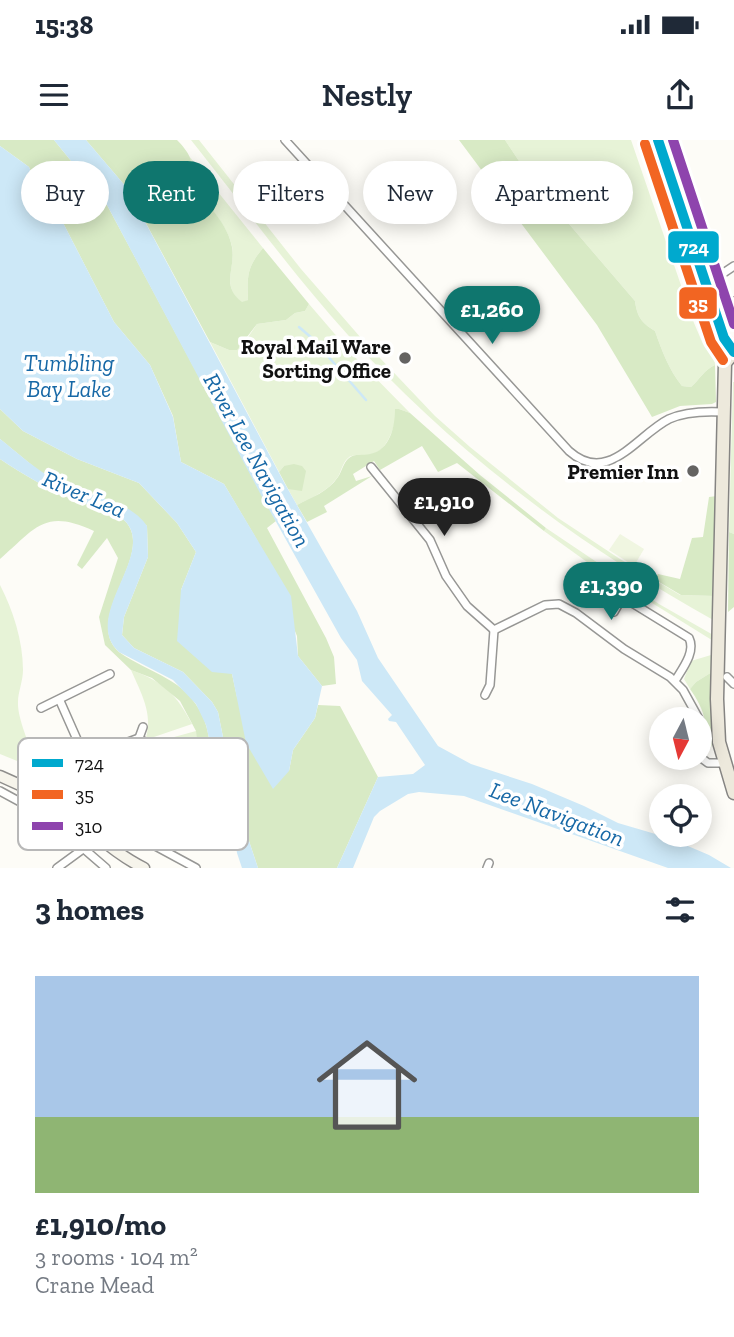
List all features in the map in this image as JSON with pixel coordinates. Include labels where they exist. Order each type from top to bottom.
[{"type":"main road","points":[[658,140],[724,338],[734,352],[725,363],[720,618],[723,677],[718,721],[723,762],[734,793]]},
{"type":"main road","points":[[0,776],[18,785]]},
{"type":"main road","points":[[114,850],[144,868]]},
{"type":"street","points":[[285,140],[560,441],[581,460],[597,463],[616,458],[661,424],[678,415],[724,412]]},
{"type":"street","points":[[707,284],[734,266]]},
{"type":"street","points":[[371,467],[429,540],[446,576],[467,606],[494,630]]},
{"type":"street","points":[[590,577],[691,641],[691,651],[676,681]]},
{"type":"street","points":[[614,612],[622,598]]},
{"type":"street","points":[[494,630],[545,604],[559,604],[676,681],[693,707]]},
{"type":"street","points":[[485,695],[490,685],[494,630]]},
{"type":"street","points":[[41,708],[60,701],[62,696],[110,674]]},
{"type":"street","points":[[723,677],[734,684]]},
{"type":"street","points":[[60,701],[76,738]]},
{"type":"street","points":[[143,727],[143,738]]},
{"type":"street","points":[[712,763],[723,762]]},
{"type":"street","points":[[0,792],[18,800]]},
{"type":"street","points":[[57,868],[82,850]]},
{"type":"street","points":[[84,850],[106,868]]},
{"type":"street","points":[[163,850],[196,868]]},
{"type":"green space","points":[[0,140],[54,140],[71,161],[21,161],[0,146]]},
{"type":"green space","points":[[86,140],[177,140],[190,161],[123,161],[123,183],[109,167],[109,161],[104,161]]},
{"type":"green space","points":[[191,140],[199,140],[216,161],[207,161]]},
{"type":"green space","points":[[459,140],[505,140],[519,161],[475,161]]},
{"type":"green space","points":[[505,140],[631,140],[694,323],[703,344],[714,351],[715,365],[691,387],[682,386],[677,380],[655,331],[643,322],[635,301],[569,224],[633,224],[633,161],[519,161]]},
{"type":"green space","points":[[219,165],[233,183],[233,194],[219,176]]},
{"type":"green space","points":[[219,193],[233,211],[233,224],[244,224],[263,248],[251,266],[248,300],[242,303],[235,296],[230,283],[232,246],[219,219]]},
{"type":"green space","points":[[109,209],[276,521],[267,528],[326,638],[334,657],[336,684],[322,686],[298,656],[297,636],[257,540],[224,484],[181,462],[173,416],[150,365],[114,322],[64,224],[109,224]]},
{"type":"green space","points":[[219,220],[232,247],[230,283],[235,296],[242,302],[248,300],[249,272],[263,248],[309,304],[305,311],[295,313],[286,320],[257,324],[237,350],[229,350],[210,342],[146,224],[219,224]]},
{"type":"green space","points":[[257,224],[265,224],[361,338],[435,416],[470,447],[558,518],[620,559],[680,595],[715,596],[715,621],[664,592],[566,528],[474,456],[388,377],[287,263]]},
{"type":"green space","points":[[522,224],[569,224],[635,301],[639,315],[643,322],[655,331],[663,353],[682,386],[691,387],[715,365],[716,402],[680,406],[652,417],[597,325]]},
{"type":"green space","points":[[309,304],[352,354],[410,413],[399,409],[390,437],[381,449],[368,455],[349,457],[329,487],[297,505],[288,489],[294,489],[284,466],[279,472],[210,342],[229,350],[244,343],[257,324],[286,320],[295,313],[305,311]]},
{"type":"green space","points":[[734,382],[734,534],[729,532]]},
{"type":"green space","points":[[0,409],[23,431],[77,459],[139,483],[177,523],[196,552],[181,590],[232,674],[237,697],[289,771],[293,750],[315,718],[318,705],[340,706],[378,777],[337,868],[258,868],[249,841],[248,828],[248,738],[223,738],[218,712],[212,702],[183,672],[134,648],[122,635],[124,617],[148,557],[147,526],[119,503],[95,497],[39,471],[0,439]]},
{"type":"green space","points":[[395,409],[410,413],[480,475],[546,528],[544,531],[457,463],[438,472],[422,446],[380,470],[374,461],[353,474],[356,481],[372,476],[324,506],[327,512],[307,522],[297,505],[329,487],[349,458],[377,452],[382,448],[390,437]]},
{"type":"green space","points":[[0,459],[46,487],[109,511],[125,521],[132,535],[132,551],[108,622],[110,638],[119,652],[187,693],[205,722],[208,738],[196,738],[196,731],[180,701],[152,678],[131,670],[105,645],[99,617],[118,558],[107,538],[82,569],[77,565],[94,531],[63,521],[52,522],[32,530],[0,559]]},
{"type":"green space","points":[[284,466],[302,466],[306,471],[302,491],[288,489],[279,472]]},
{"type":"green space","points":[[717,496],[715,596],[681,595],[654,579],[658,574],[680,579],[692,538],[703,537],[709,497]]},
{"type":"green space","points":[[546,528],[659,604],[715,636],[715,642],[594,567],[544,531]]},
{"type":"green space","points":[[729,532],[734,534],[734,607],[728,612]]},
{"type":"green space","points":[[620,534],[644,549],[634,566],[609,550]]},
{"type":"green space","points":[[0,585],[13,615],[23,659],[18,710],[27,738],[18,738],[18,761],[0,754]]},
{"type":"green space","points":[[711,655],[712,672],[690,689],[684,679],[691,661]]},
{"type":"green space","points":[[131,670],[168,690],[192,724],[153,738],[146,738],[148,720],[142,695]]},
{"type":"green space","points":[[712,672],[712,707],[700,707],[690,689]]},
{"type":"green space","points":[[196,731],[196,738],[171,738]]},
{"type":"water","points":[[54,140],[86,140],[104,161],[71,161]]},
{"type":"water","name":"Tumbling Bay Lake","points":[[0,146],[21,161],[21,224],[64,224],[114,322],[150,365],[173,417],[181,462],[224,484],[291,596],[298,656],[322,686],[315,718],[293,750],[289,771],[273,789],[248,746],[248,738],[245,738],[232,674],[212,672],[177,641],[181,590],[196,552],[177,523],[139,483],[77,459],[23,431],[0,409]]},
{"type":"water","points":[[109,167],[123,183],[123,224],[146,224],[285,484],[357,611],[378,658],[438,746],[471,764],[532,784],[618,823],[649,832],[649,847],[690,847],[731,868],[668,868],[464,796],[419,792],[408,794],[380,811],[374,817],[353,868],[337,868],[378,777],[413,774],[425,765],[396,722],[389,721],[392,715],[362,681],[357,660],[341,638],[261,495],[109,209]]},
{"type":"water","name":"River Lea","points":[[0,439],[49,477],[118,504],[139,517],[147,526],[148,557],[124,617],[122,635],[134,648],[183,672],[212,702],[218,712],[223,738],[209,738],[196,704],[173,680],[119,652],[109,638],[108,621],[112,604],[132,550],[132,535],[125,521],[109,511],[56,492],[0,459]]},
{"type":"water","points":[[248,828],[249,841],[258,868],[242,868],[237,850],[248,850]]},
{"type":"waterway","points":[[643,140],[673,220],[704,319],[711,332]]},
{"type":"waterway","points":[[299,327],[313,339],[366,400]]},
{"type":"transit line","name":"724","points":[[658,140],[724,338],[734,352]]},
{"type":"transit line","name":"310","points":[[673,140],[734,324]]},
{"type":"transit line","name":"35","points":[[645,144],[711,342],[723,360]]},
{"type":"place","name":"Royal Mail Ware Sorting Office","points":[[405,358]]},
{"type":"place","name":"Premier Inn","points":[[693,471]]},
{"type":"water label","name":"River Lee Navigation","points":[[257,460]]},
{"type":"water label","name":"Lee Navigation","points":[[557,814]]}]
